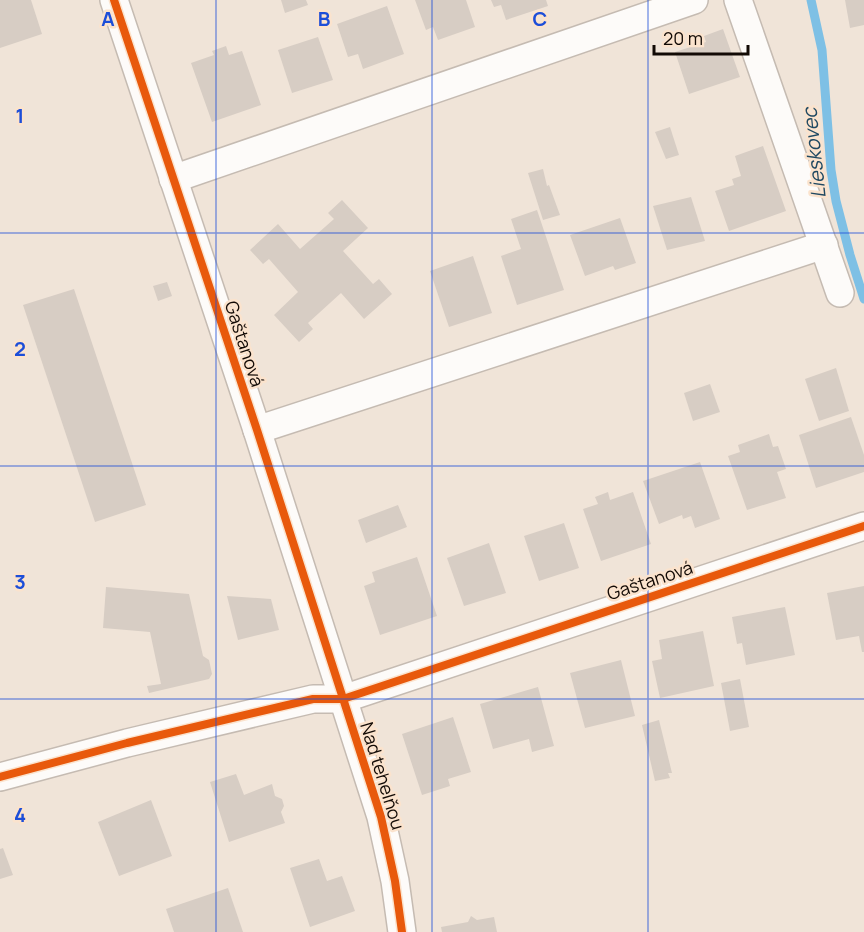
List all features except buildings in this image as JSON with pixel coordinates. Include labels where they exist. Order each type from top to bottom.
[{"type":"street","name":"Gaštanová","points":[[114,0],[343,699]]},
{"type":"street","points":[[173,179],[694,0]]},
{"type":"street","points":[[738,0],[840,293]]},
{"type":"street","points":[[256,430],[824,245]]},
{"type":"street","name":"Gaštanová","points":[[0,777],[128,743],[313,699],[343,699],[864,526]]},
{"type":"street","name":"Nad tehelňou","points":[[343,699],[381,817],[395,881],[402,932]]},
{"type":"waterway","name":"Lieskovec","points":[[811,0],[822,50],[831,170],[836,201],[864,299]]},
{"type":"cycle path","points":[[114,0],[257,430],[381,817],[395,881],[402,932]]},
{"type":"cycle path","points":[[0,777],[127,743],[313,699],[343,699],[864,526]]}]
